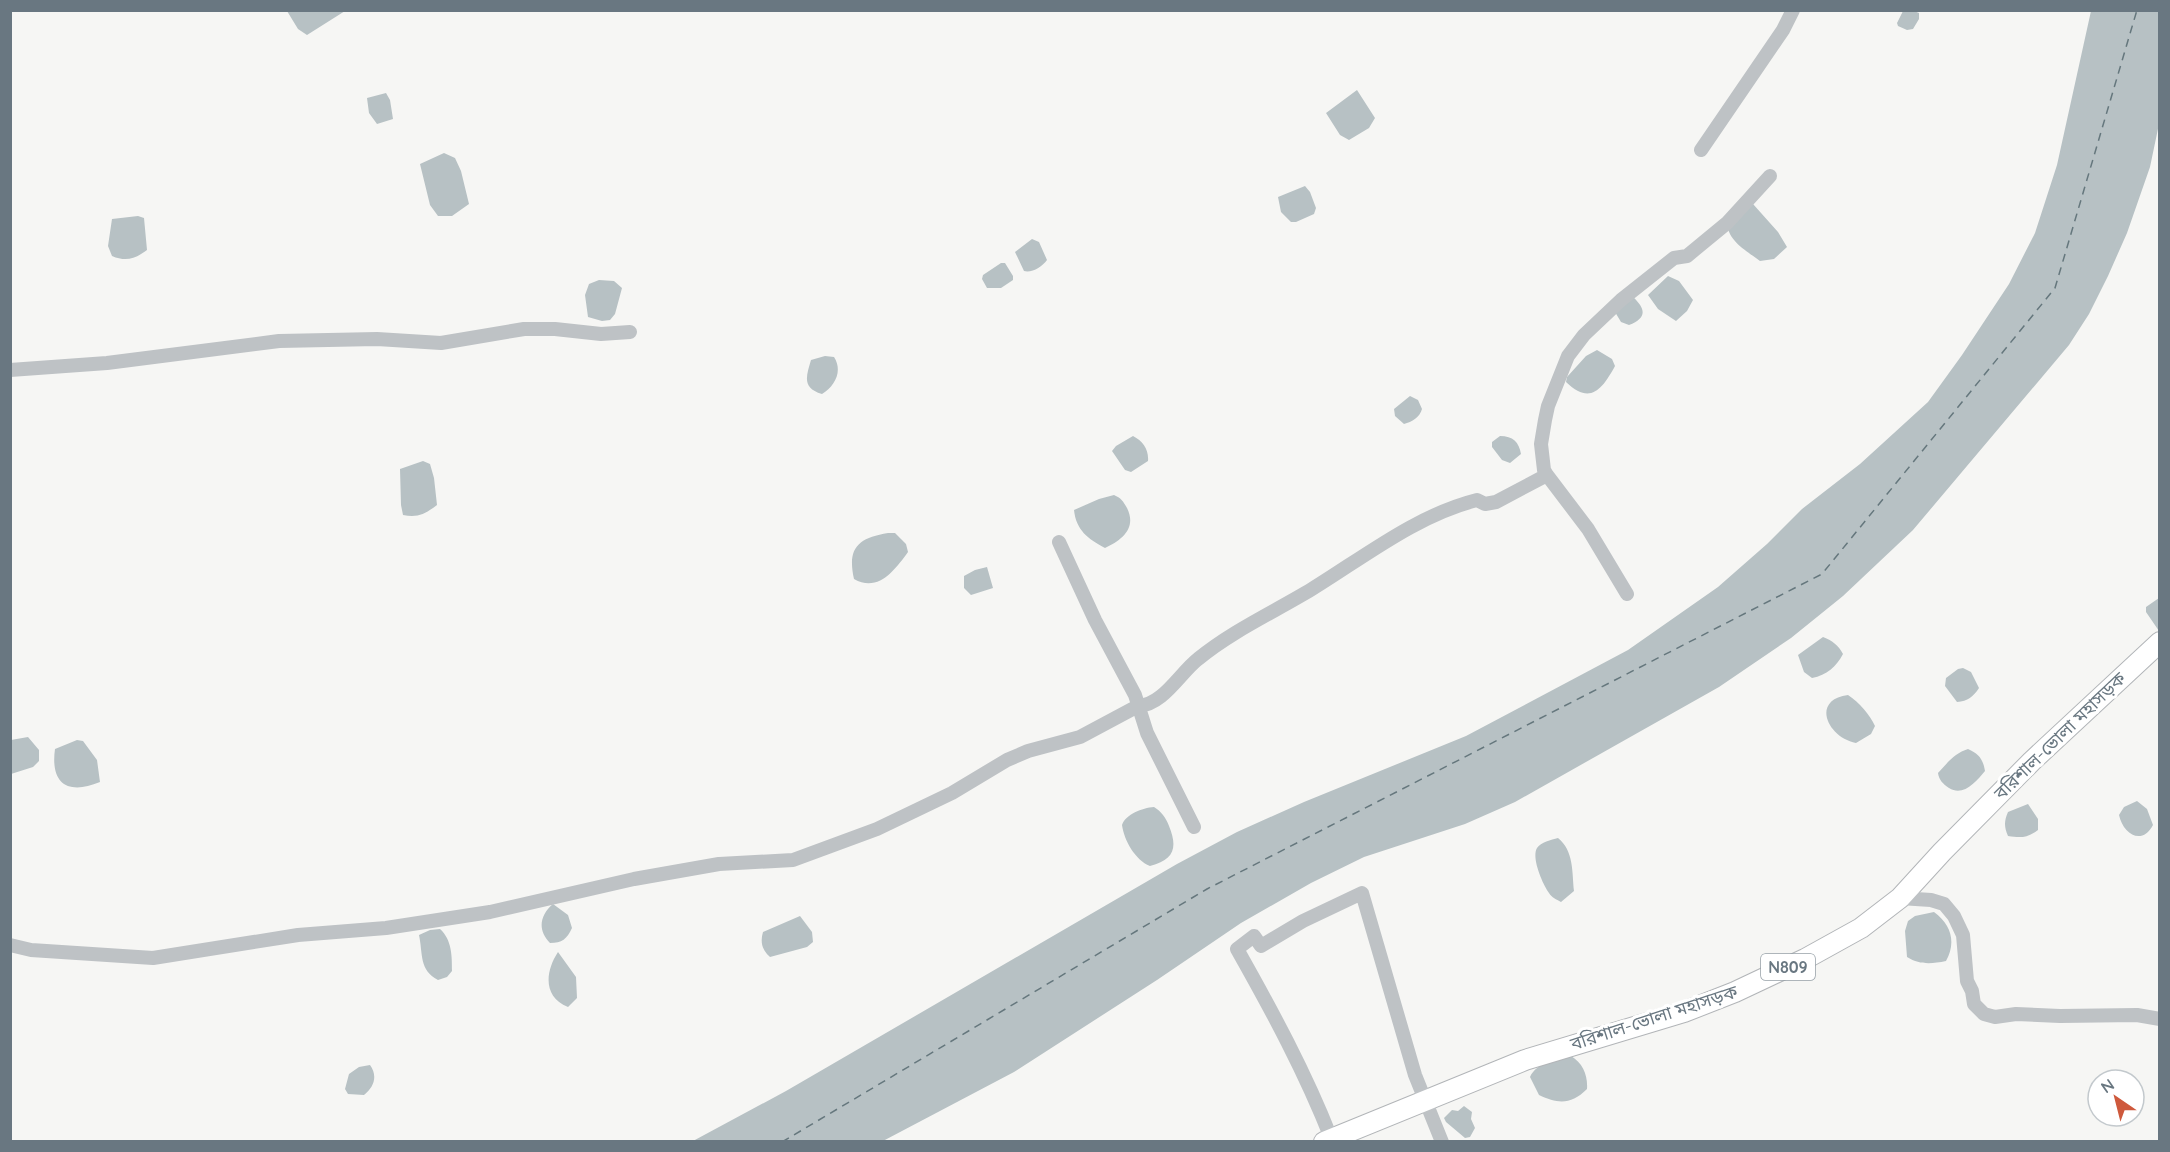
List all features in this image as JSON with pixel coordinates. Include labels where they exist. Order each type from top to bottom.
[{"type":"highway","name":"বরিশাল-ভোলা মহাসড়ক","points":[[1327,1140],[1524,1060],[1684,1012],[1736,992],[1805,959],[1861,928],[1900,898],[2032,761],[2160,642]]},
{"type":"street","points":[[1701,150],[1793,10]]},
{"type":"street","points":[[1626,594],[1587,529],[1547,475],[1541,444],[1551,398],[1568,356],[1584,335],[1621,300],[1674,258],[1687,256],[1727,223],[1770,176]]},
{"type":"street","points":[[10,370],[118,361],[279,340],[377,339],[441,343],[524,329],[555,329],[601,334],[630,332]]},
{"type":"street","points":[[10,945],[31,950],[153,958],[298,935],[386,928],[490,912],[634,879],[719,864],[793,860],[877,829],[952,793],[1007,760],[1028,751],[1080,737],[1138,706],[1144,706],[1162,696],[1199,658],[1233,635],[1407,529],[1431,516],[1468,502],[1477,500],[1485,504],[1496,502],[1547,475]]},
{"type":"street","points":[[1059,542],[1194,827]]},
{"type":"street","points":[[1327,1140],[1292,1050],[1237,949],[1254,936],[1261,946],[1304,921],[1361,893],[1415,1075],[1442,1142]]},
{"type":"street","points":[[1900,898],[1930,900],[1944,904],[1954,916],[1962,935],[1967,981],[1972,991],[1974,1004],[1984,1014],[1995,1017],[2016,1014],[2137,1015],[2160,1019]]},
{"type":"shaded area","points":[[287,11],[345,11],[307,35],[298,29]]},
{"type":"shaded area","points":[[1903,11],[1919,13],[1919,19],[1913,29],[1907,30],[1898,26],[1897,23]]},
{"type":"shaded area","points":[[2091,11],[2159,11],[2159,124],[2150,167],[2127,233],[2089,314],[2069,345],[1913,530],[1843,596],[1791,638],[1719,687],[1515,802],[1465,824],[1364,857],[1311,883],[1241,923],[1014,1072],[883,1141],[693,1141],[786,1091],[1177,864],[1237,832],[1304,802],[1466,736],[1628,650],[1718,587],[1767,544],[1802,509],[1860,464],[1928,402],[2009,284],[2035,233],[2057,165]]},
{"type":"shaded area","points":[[1357,90],[1375,118],[1369,128],[1349,140],[1340,135],[1326,113]]},
{"type":"shaded area","points":[[386,93],[390,100],[393,119],[377,124],[369,113],[367,98]]},
{"type":"shaded area","points":[[444,153],[455,158],[461,171],[469,204],[452,216],[438,216],[430,205],[420,164]]},
{"type":"shaded area","points":[[1305,186],[1316,208],[1314,214],[1291,222],[1281,212],[1278,197]]},
{"type":"shaded area","points":[[1753,204],[1778,232],[1787,247],[1774,259],[1760,261],[1739,246],[1728,230],[1727,224]]},
{"type":"shaded area","points":[[138,216],[144,218],[147,250],[130,259],[112,256],[108,246],[112,219]]},
{"type":"shaded area","points":[[1032,239],[1039,242],[1047,260],[1037,269],[1024,271],[1015,252]]},
{"type":"shaded area","points":[[1001,263],[1005,263],[1013,280],[1001,288],[987,288],[982,279],[983,275]]},
{"type":"shaded area","points":[[1668,276],[1679,281],[1693,300],[1687,311],[1676,321],[1658,309],[1648,295]]},
{"type":"shaded area","points":[[599,280],[614,281],[622,288],[615,314],[610,320],[602,321],[588,317],[585,295],[589,284]]},
{"type":"shaded area","points":[[1633,297],[1643,313],[1639,319],[1629,325],[1621,322],[1615,312]]},
{"type":"shaded area","points":[[1597,350],[1612,359],[1615,366],[1600,388],[1595,392],[1582,393],[1566,382],[1567,377],[1586,356]]},
{"type":"shaded area","points":[[825,356],[834,357],[838,373],[831,387],[822,394],[811,389],[807,377],[811,360]]},
{"type":"shaded area","points":[[1410,396],[1418,400],[1422,409],[1415,419],[1404,424],[1395,416],[1394,409]]},
{"type":"shaded area","points":[[1133,436],[1145,446],[1148,461],[1131,472],[1125,470],[1112,451]]},
{"type":"shaded area","points":[[1500,436],[1515,440],[1519,446],[1521,454],[1510,463],[1502,460],[1492,447],[1492,442]]},
{"type":"shaded area","points":[[423,461],[430,464],[437,505],[421,515],[403,515],[400,469]]},
{"type":"shaded area","points":[[1114,495],[1126,506],[1130,522],[1126,533],[1105,548],[1084,533],[1077,523],[1074,510]]},
{"type":"shaded area","points":[[895,533],[906,544],[908,552],[903,559],[892,572],[878,581],[863,583],[854,579],[852,559],[857,546],[869,538]]},
{"type":"shaded area","points":[[987,567],[993,588],[971,595],[964,588],[964,576]]},
{"type":"shaded area","points":[[2159,598],[2159,631],[2146,612],[2146,607]]},
{"type":"shaded area","points":[[1823,637],[1835,644],[1843,654],[1831,670],[1812,678],[1804,672],[1798,655]]},
{"type":"shaded area","points":[[1963,668],[1971,672],[1979,688],[1970,698],[1957,702],[1945,686],[1946,678]]},
{"type":"shaded area","points":[[1848,695],[1864,709],[1875,726],[1871,734],[1856,743],[1838,734],[1827,719],[1826,711],[1829,704],[1836,698]]},
{"type":"shaded area","points":[[28,737],[39,750],[39,761],[33,767],[11,774],[11,740]]},
{"type":"shaded area","points":[[77,740],[83,741],[97,760],[100,782],[89,786],[71,787],[59,779],[54,761],[55,749]]},
{"type":"shaded area","points":[[1968,749],[1980,757],[1985,771],[1969,787],[1959,791],[1949,788],[1939,778],[1938,773],[1955,756]]},
{"type":"shaded area","points":[[2137,801],[2147,809],[2153,825],[2144,835],[2138,836],[2124,828],[2119,815],[2124,807]]},
{"type":"shaded area","points":[[2028,804],[2038,819],[2038,830],[2024,837],[2008,836],[2005,824],[2008,812]]},
{"type":"shaded area","points":[[1154,807],[1168,823],[1173,847],[1169,857],[1150,866],[1131,849],[1122,825],[1135,812]]},
{"type":"shaded area","points":[[1558,838],[1570,855],[1574,891],[1561,902],[1551,896],[1547,889],[1538,871],[1536,858],[1539,846]]},
{"type":"shaded area","points":[[553,904],[568,915],[572,928],[564,940],[550,943],[543,933],[542,923],[545,913]]},
{"type":"shaded area","points":[[1934,912],[1945,923],[1950,935],[1951,948],[1946,961],[1926,963],[1912,960],[1907,957],[1905,931],[1908,921],[1915,916]]},
{"type":"shaded area","points":[[800,916],[812,932],[813,942],[807,947],[770,957],[762,946],[763,932]]},
{"type":"shaded area","points":[[440,929],[449,943],[452,971],[447,977],[438,980],[425,966],[419,935]]},
{"type":"shaded area","points":[[558,952],[576,977],[577,998],[568,1007],[560,1003],[550,990],[549,976]]},
{"type":"shaded area","points":[[1571,1056],[1584,1070],[1587,1089],[1575,1098],[1564,1101],[1552,1100],[1539,1095],[1530,1077],[1533,1072],[1548,1062]]},
{"type":"shaded area","points":[[370,1065],[374,1073],[374,1081],[370,1088],[364,1095],[348,1094],[345,1089],[349,1074],[359,1067]]},
{"type":"shaded area","points":[[1464,1106],[1472,1112],[1471,1119],[1475,1128],[1470,1137],[1465,1138],[1444,1118],[1452,1110],[1458,1111]]},
{"type":"ferry route","points":[[782,1142],[1207,889],[1822,574],[2055,288],[2137,10]]}]
